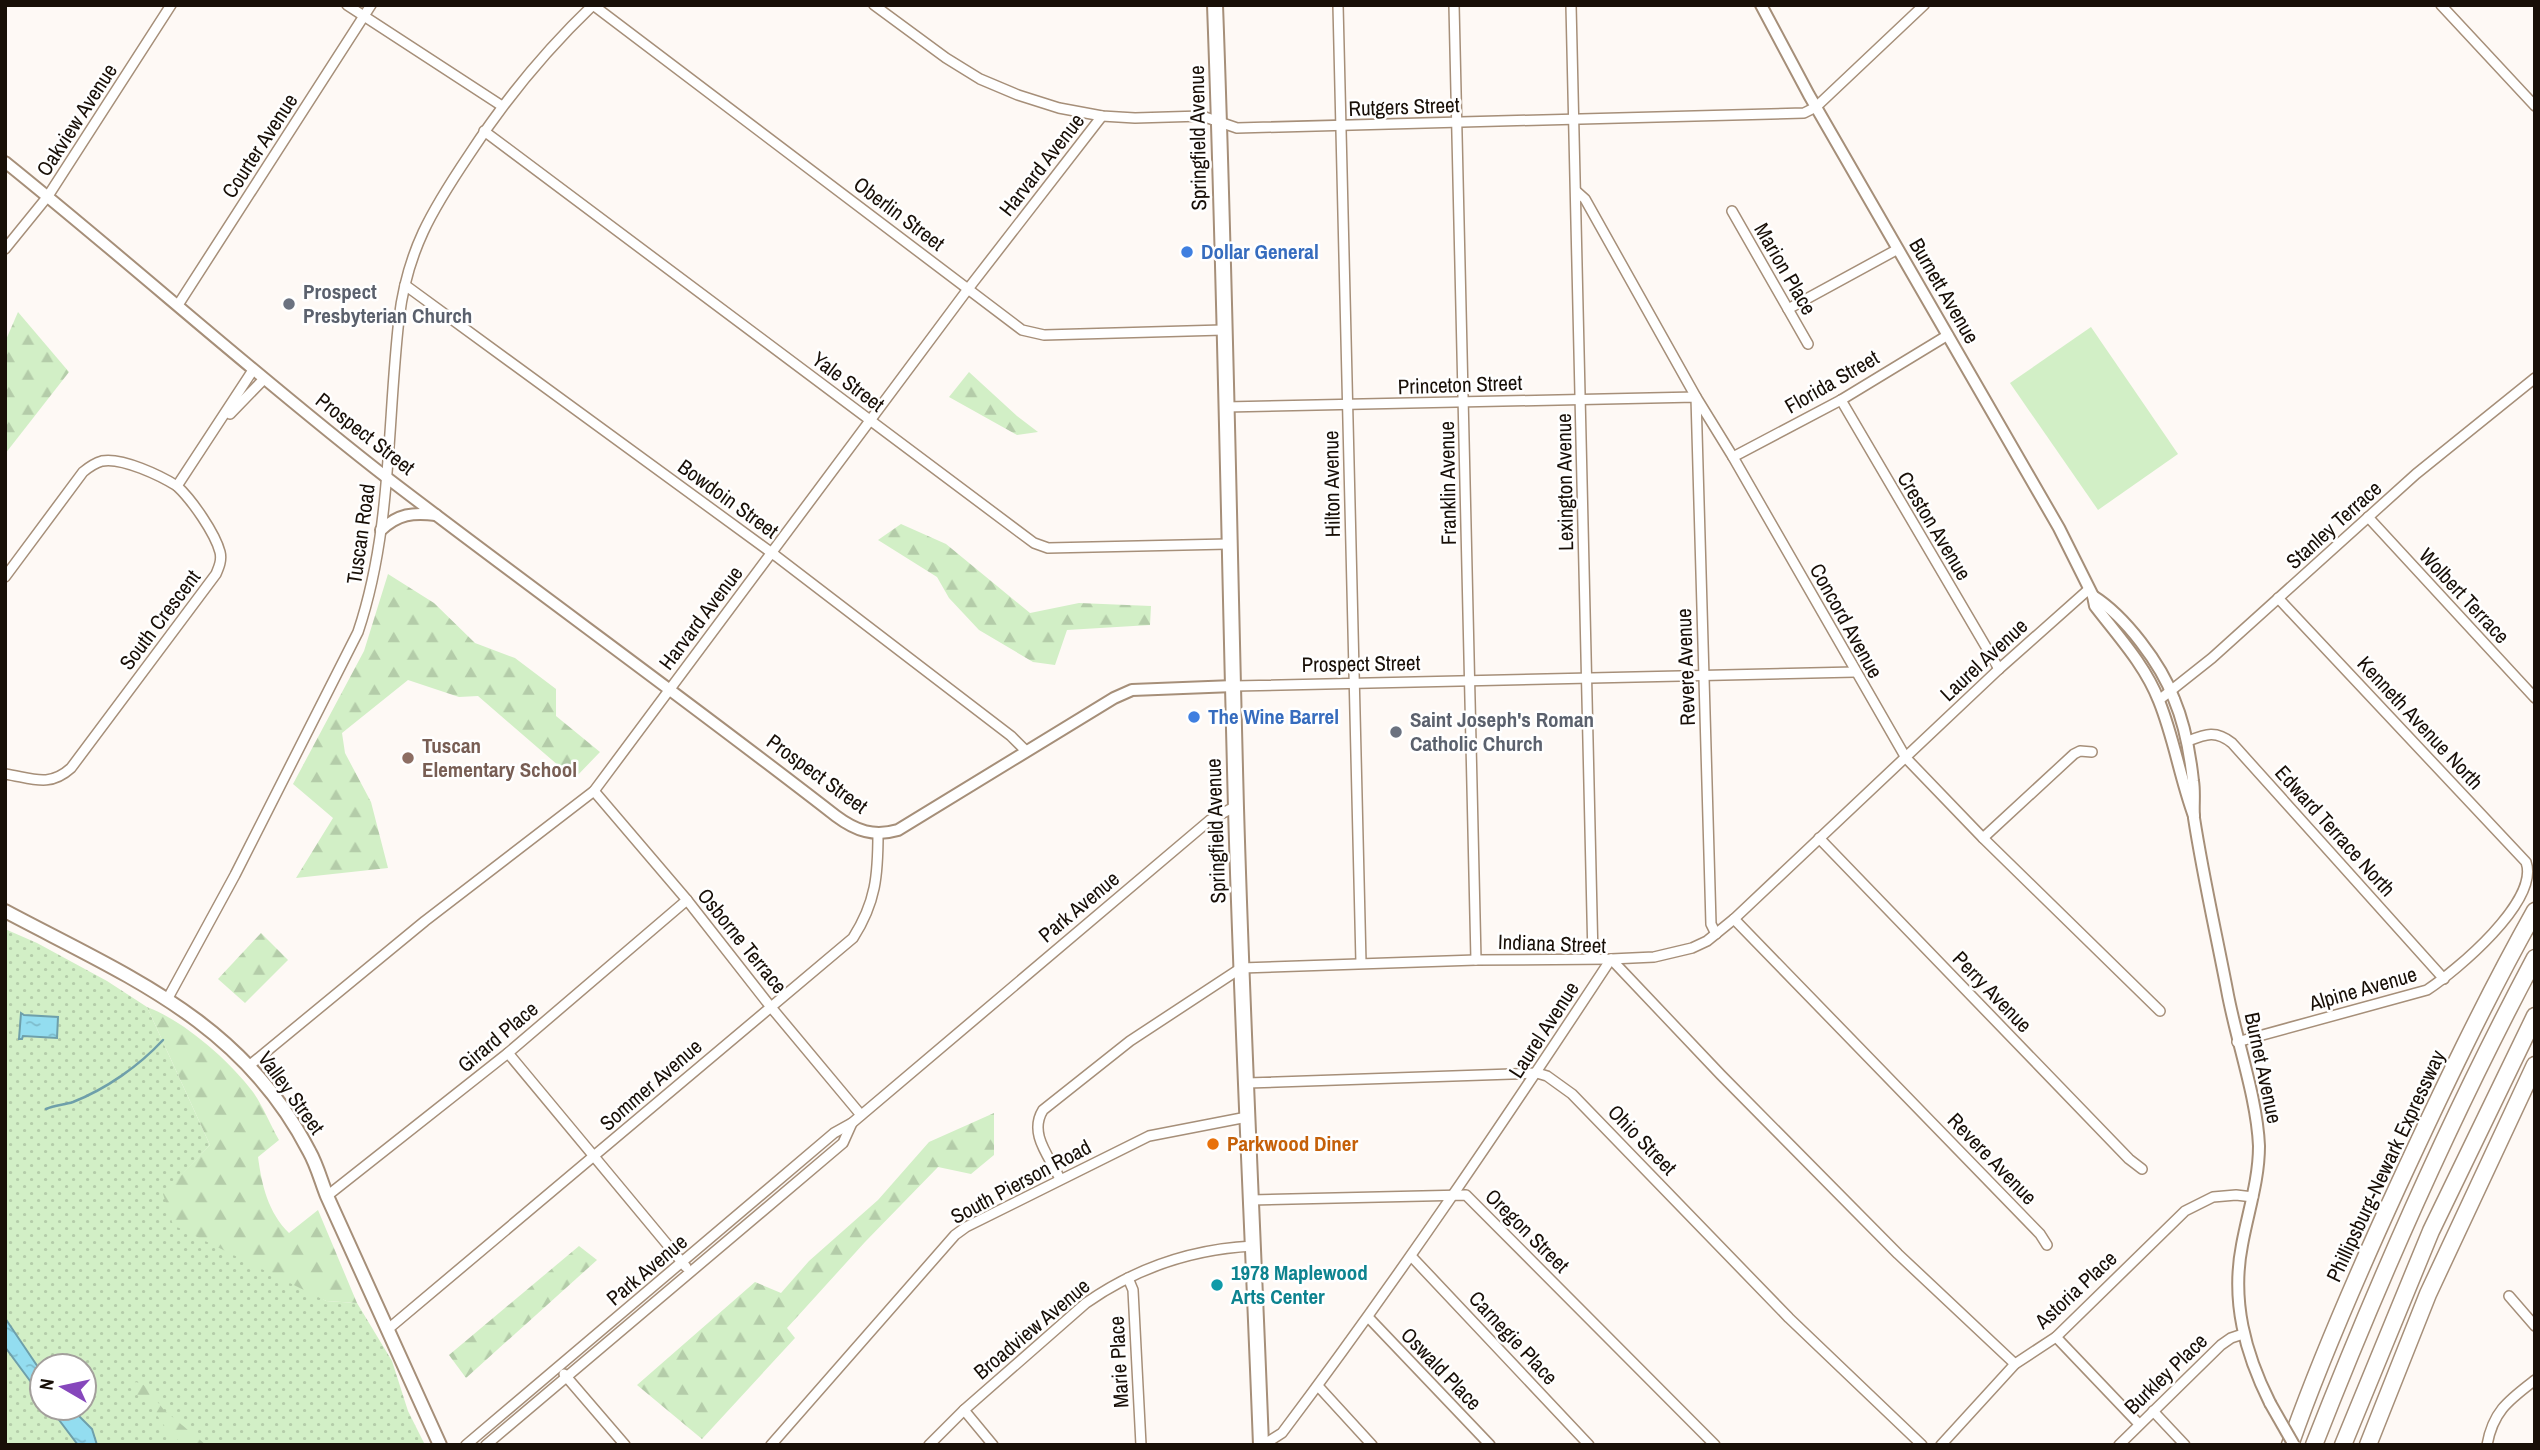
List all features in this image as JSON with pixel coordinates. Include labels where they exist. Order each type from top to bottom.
[{"type":"highway","name":"Phillipsburg-Newark Expressway","points":[[2292,1445],[2353,1288],[2408,1164],[2477,1020],[2535,911]]},
{"type":"highway","name":"Phillipsburg-Newark Expressway","points":[[2314,1445],[2354,1342],[2422,1186],[2535,958]]},
{"type":"highway","points":[[2343,1445],[2431,1231],[2535,1016]]},
{"type":"highway","points":[[2368,1445],[2446,1252],[2535,1065]]},
{"type":"main road","name":"Springfield Avenue","points":[[1215,5],[1241,968],[1262,1445]]},
{"type":"main road","name":"Valley Street","points":[[5,911],[168,998],[221,1038],[250,1065],[298,1131],[311,1154],[327,1196],[440,1445]]},
{"type":"street","name":"Oakview Avenue","points":[[5,249],[48,196],[171,5]]},
{"type":"street","points":[[347,5],[502,106]]},
{"type":"street","name":"Courter Avenue","points":[[178,305],[371,5]]},
{"type":"street","name":"Tuscan Road","points":[[168,998],[235,875],[358,632],[371,595],[387,477],[399,318],[405,285],[422,232],[433,209],[502,106],[553,43],[593,5]]},
{"type":"street","name":"Oberlin Street","points":[[593,5],[1022,330],[1044,335],[1223,330]]},
{"type":"street","name":"Rutgers Street","points":[[874,5],[979,79],[1059,108],[1102,116],[1202,116],[1237,128],[1804,113],[1816,107]]},
{"type":"street","name":"Hilton Avenue","points":[[1338,5],[1361,963]]},
{"type":"street","name":"Franklin Avenue","points":[[1454,5],[1476,960]]},
{"type":"street","name":"Lexington Avenue","points":[[1571,5],[1593,958]]},
{"type":"street","name":"Burnett Avenue","points":[[1760,5],[2059,528],[2091,592],[2095,606],[2133,655],[2159,700],[2182,786],[2194,816]]},
{"type":"street","points":[[1816,107],[1924,5]]},
{"type":"street","points":[[2441,5],[2535,106]]},
{"type":"street","name":"Harvard Avenue","points":[[250,1065],[425,921],[594,791],[968,289],[1102,116]]},
{"type":"street","name":"Yale Street","points":[[484,131],[1034,543],[1048,548],[1228,544]]},
{"type":"street","name":"Prospect Street","points":[[5,162],[253,370],[387,477],[670,688],[846,824],[858,830],[878,833],[898,830],[1025,750],[1132,690],[1854,672]]},
{"type":"street","name":"Concord Avenue","points":[[1576,191],[1585,199],[1696,397],[1906,758],[1983,838],[2160,1011]]},
{"type":"street","name":"Marion Place","points":[[1732,211],[1808,344]]},
{"type":"street","points":[[1788,309],[1898,249]]},
{"type":"street","name":"Bowdoin Street","points":[[405,285],[772,553],[1011,736],[1025,750]]},
{"type":"street","name":"Florida Street","points":[[1733,457],[1841,400],[1948,335]]},
{"type":"street","points":[[5,577],[82,472],[92,465],[113,460],[156,474],[177,486],[253,370]]},
{"type":"street","name":"Stanley Terrace","points":[[2159,700],[2416,474],[2535,378]]},
{"type":"street","points":[[216,428],[264,379]]},
{"type":"street","name":"Princeton Street","points":[[1225,407],[1696,397]]},
{"type":"street","name":"Revere Avenue","points":[[1696,397],[1711,924],[1716,934]]},
{"type":"street","name":"Creston Avenue","points":[[1841,400],[1999,669]]},
{"type":"street","name":"South Crescent","points":[[5,774],[48,781],[56,780],[71,768],[216,574],[220,553],[195,505],[177,486]]},
{"type":"street","points":[[381,530],[401,516],[416,512],[439,516]]},
{"type":"street","name":"Wolbert Terrace","points":[[2368,517],[2535,698]]},
{"type":"street","name":"Burnett Avenue","points":[[2091,592],[2134,634],[2171,692]]},
{"type":"street","name":"Laurel Avenue","points":[[1262,1445],[1282,1433],[1368,1317],[1455,1194],[1611,959],[1654,957],[1680,952],[1716,934],[1999,669],[2091,592]]},
{"type":"street","name":"Kenneth Avenue North","points":[[2278,598],[2526,862],[2531,875]]},
{"type":"street","name":"Burnet Avenue","points":[[2171,692],[2188,741],[2194,784],[2194,816],[2258,1137],[2258,1171],[2239,1265],[2239,1304],[2243,1334],[2256,1376],[2292,1445]]},
{"type":"street","name":"Edward Terrace North","points":[[2188,741],[2209,733],[2216,734],[2232,744],[2444,979]]},
{"type":"street","points":[[1983,838],[2074,754],[2080,751],[2092,752]]},
{"type":"street","name":"Osborne Terrace","points":[[594,791],[687,900],[770,1006],[861,1115]]},
{"type":"street","name":"Park Avenue","points":[[466,1445],[834,1133],[852,1123],[1210,820],[1236,806]]},
{"type":"street","name":"Sommer Avenue","points":[[387,1330],[853,939],[867,917],[875,891],[878,833]]},
{"type":"street","name":"Perry Avenue","points":[[1819,838],[2129,1159],[2142,1169]]},
{"type":"street","name":"Alpine Avenue","points":[[2237,1042],[2427,990],[2444,979],[2507,924],[2531,875]]},
{"type":"street","name":"Girard Place","points":[[327,1196],[508,1053],[687,900]]},
{"type":"street","name":"Revere Avenue","points":[[1734,919],[2040,1234],[2047,1245]]},
{"type":"street","name":"Indiana Street","points":[[1241,968],[1476,960],[1611,959],[1888,1245],[2015,1364]]},
{"type":"street","points":[[1060,1179],[1038,1136],[1037,1121],[1043,1111],[1130,1041],[1241,968]]},
{"type":"street","points":[[508,1053],[690,1272]]},
{"type":"street","points":[[1247,1083],[1537,1073]]},
{"type":"street","name":"Ohio Street","points":[[1537,1073],[1547,1076],[1572,1094],[1789,1318],[1922,1445]]},
{"type":"street","name":"South Pierson Road","points":[[771,1445],[955,1235],[966,1227],[1149,1136],[1247,1117]]},
{"type":"street","name":"Park Avenue","points":[[486,1445],[843,1143],[852,1123]]},
{"type":"street","name":"Oregon Street","points":[[1251,1200],[1466,1195],[1715,1445]]},
{"type":"street","name":"Astoria Place","points":[[1941,1445],[2015,1364],[2056,1336],[2185,1211],[2213,1197],[2253,1197]]},
{"type":"street","name":"Broadview Avenue","points":[[929,1445],[964,1410],[1086,1303],[1160,1262],[1221,1248],[1253,1246]]},
{"type":"street","name":"Carnegie Place","points":[[1411,1256],[1590,1445]]},
{"type":"street","name":"Marie Place","points":[[1128,1278],[1133,1290],[1141,1445]]},
{"type":"street","points":[[2509,1296],[2535,1326]]},
{"type":"street","name":"Oswald Place","points":[[1368,1317],[1490,1445]]},
{"type":"street","name":"Burkley Place","points":[[2119,1445],[2226,1340],[2243,1334]]},
{"type":"street","points":[[2056,1336],[2139,1424]]},
{"type":"street","points":[[558,1368],[625,1445]]},
{"type":"street","points":[[2487,1445],[2489,1431],[2499,1410],[2535,1380]]},
{"type":"street","points":[[1318,1386],[1372,1445]]},
{"type":"street","points":[[964,1410],[993,1445]]},
{"type":"street","points":[[2153,1411],[2185,1445]]},
{"type":"green space","points":[[18,312],[69,372],[5,454],[5,342]]},
{"type":"green space","points":[[2091,327],[2178,454],[2098,510],[2010,383]]},
{"type":"green space","points":[[969,372],[1038,432],[1017,435],[949,397]]},
{"type":"green space","points":[[901,524],[946,544],[1030,613],[1079,603],[1151,606],[1150,625],[1067,630],[1055,665],[1033,662],[979,630],[949,598],[937,577],[878,540]]},
{"type":"green space","points":[[388,574],[434,603],[475,643],[515,658],[556,689],[556,716],[600,752],[574,779],[478,696],[459,697],[408,680],[342,733],[345,753],[371,802],[388,868],[296,878],[333,818],[293,784],[364,651]]},
{"type":"green space","points":[[5,929],[107,981],[147,1007],[210,1145],[164,1194],[326,1301],[357,1303],[392,1361],[408,1411],[425,1445],[5,1445]]},
{"type":"green space","points":[[261,933],[288,960],[245,1003],[218,979]]},
{"type":"green space","points":[[147,1007],[176,1022],[205,1043],[232,1067],[253,1092],[279,1140],[258,1157],[271,1207],[289,1233],[318,1210],[357,1303],[326,1301],[173,1225],[163,1194],[210,1145]]},
{"type":"green space","points":[[994,1113],[994,1155],[971,1174],[938,1167],[787,1328],[795,1338],[702,1439],[637,1385],[755,1282],[781,1293],[809,1261],[878,1200],[929,1142]]},
{"type":"green space","points":[[579,1246],[597,1260],[466,1378],[449,1355]]},
{"type":"green space","points":[[136,1382],[144,1385],[164,1410],[206,1445],[185,1445],[170,1434],[145,1398],[135,1394],[130,1386]]},
{"type":"water","points":[[21,1013],[58,1017],[57,1038],[23,1036],[19,1039]]},
{"type":"water","points":[[5,1318],[28,1352],[28,1378],[5,1347]]},
{"type":"water","points":[[61,1422],[85,1422],[92,1429],[97,1445],[78,1445]]},
{"type":"waterway","points":[[46,1109],[73,1102],[110,1084],[163,1040]]},
{"type":"place","name":"Dollar General","points":[[1187,252]]},
{"type":"place","name":"Prospect Presbyterian Church","points":[[289,304]]},
{"type":"place","name":"The Wine Barrel","points":[[1194,717]]},
{"type":"place","name":"Saint Joseph's Roman Catholic Church","points":[[1396,732]]},
{"type":"place","name":"Tuscan Elementary School","points":[[408,758]]},
{"type":"place","name":"Parkwood Diner","points":[[1213,1144]]},
{"type":"place","name":"1978 Maplewood Arts Center","points":[[1217,1285]]}]
